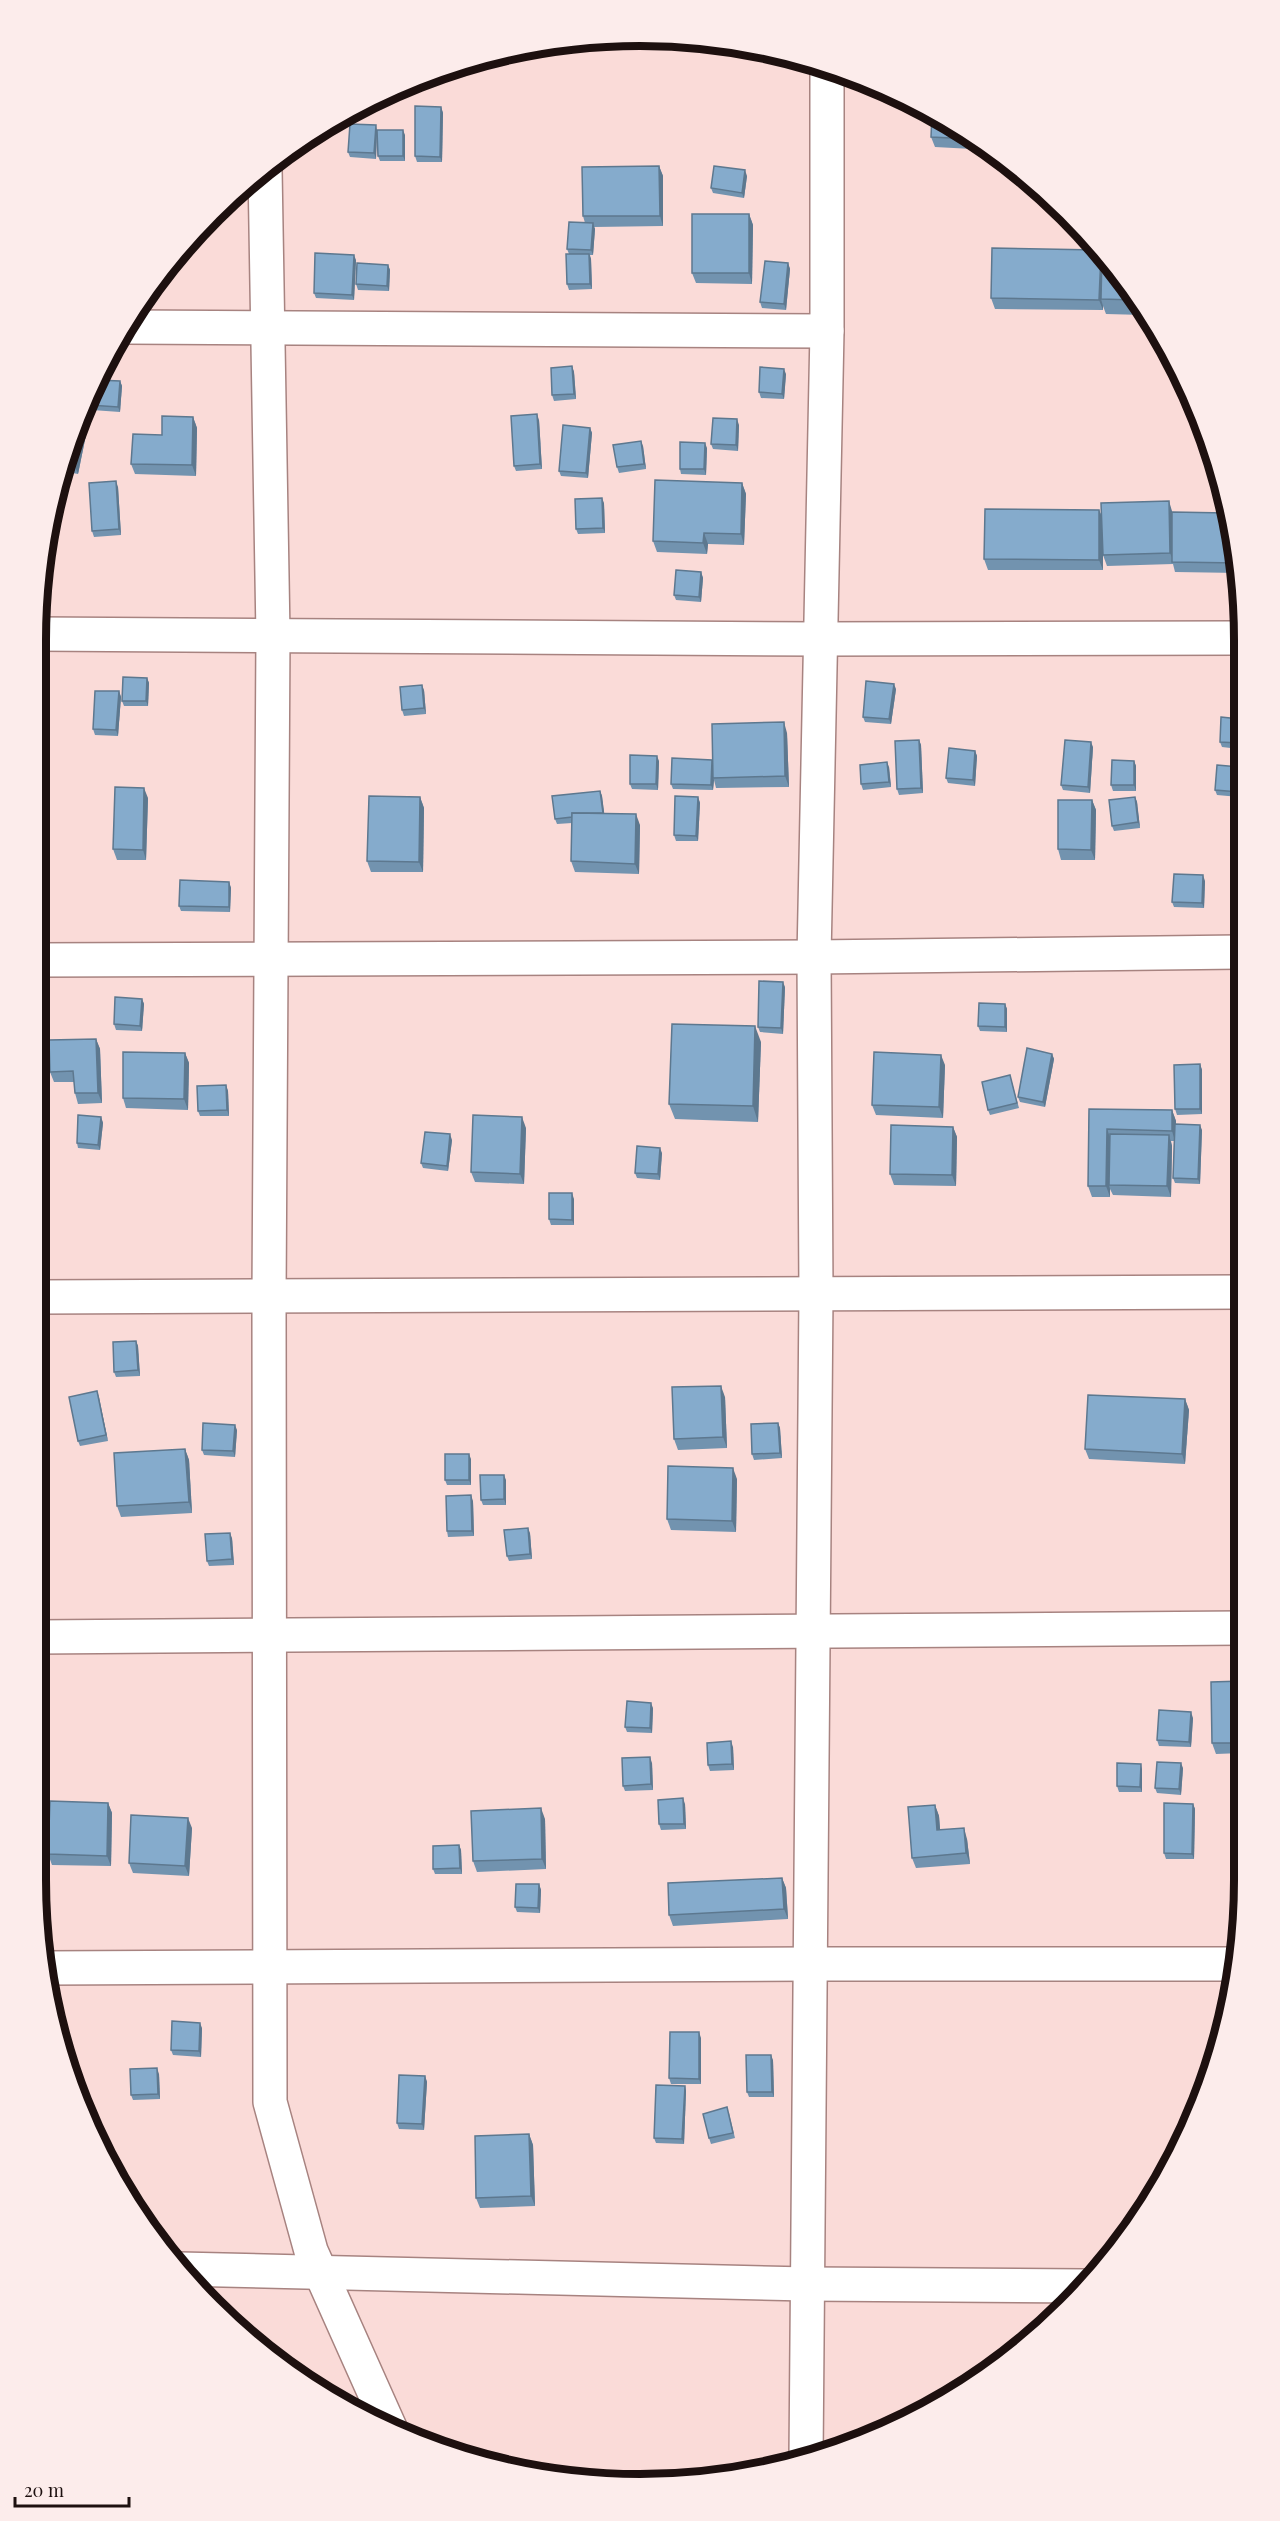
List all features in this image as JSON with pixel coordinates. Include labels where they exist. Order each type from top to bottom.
[{"type":"street","points":[[806,2450],[816,1294],[814,957],[827,331],[827,77]]},
{"type":"street","points":[[265,181],[273,635],[269,1297],[270,2102],[311,2251],[385,2416]]},
{"type":"street","points":[[136,327],[827,331]]},
{"type":"street","points":[[46,634],[820,639],[1234,638]]},
{"type":"street","points":[[46,960],[814,957],[1234,952]]},
{"type":"street","points":[[46,1298],[1234,1292]]},
{"type":"street","points":[[46,1637],[1234,1628]]},
{"type":"street","points":[[54,1968],[1227,1964]]},
{"type":"street","points":[[192,2269],[807,2284],[1074,2286]]},
{"type":"building","points":[[415,106],[441,107],[440,157],[415,156]]},
{"type":"building","points":[[932,123],[956,138],[931,137]]},
{"type":"building","points":[[350,124],[376,125],[374,153],[348,152]]},
{"type":"building","points":[[377,130],[403,130],[403,156],[378,156]]},
{"type":"building","points":[[659,166],[660,216],[583,216],[582,167]]},
{"type":"building","points":[[714,166],[745,170],[742,193],[711,188]]},
{"type":"building","points":[[692,214],[749,214],[749,273],[692,273]]},
{"type":"building","points":[[569,222],[593,223],[591,250],[567,249]]},
{"type":"building","points":[[992,248],[1087,250],[1100,266],[1099,300],[991,298]]},
{"type":"building","points":[[315,253],[354,255],[352,295],[314,293]]},
{"type":"building","points":[[566,254],[589,254],[590,284],[567,284]]},
{"type":"building","points":[[765,261],[788,263],[784,304],[760,302]]},
{"type":"building","points":[[357,263],[388,265],[387,286],[356,284]]},
{"type":"building","points":[[1102,268],[1126,300],[1101,299]]},
{"type":"building","points":[[572,366],[574,394],[552,395],[551,368]]},
{"type":"building","points":[[760,367],[784,369],[782,394],[759,392]]},
{"type":"building","points":[[107,380],[120,381],[118,407],[95,405]]},
{"type":"building","points":[[537,414],[540,464],[514,466],[511,416]]},
{"type":"building","points":[[162,416],[193,417],[192,465],[131,464],[133,434],[162,435]]},
{"type":"building","points":[[713,418],[737,419],[736,445],[711,444]]},
{"type":"building","points":[[563,425],[590,428],[586,473],[559,471]]},
{"type":"building","points":[[641,441],[644,464],[617,467],[613,445]]},
{"type":"building","points":[[680,442],[705,443],[704,469],[680,469]]},
{"type":"building","points":[[655,480],[742,483],[741,534],[704,533],[703,543],[653,541]]},
{"type":"building","points":[[116,481],[119,529],[92,531],[89,483]]},
{"type":"building","points":[[602,498],[603,528],[576,529],[575,499]]},
{"type":"building","points":[[1169,501],[1170,553],[1103,555],[1101,503]]},
{"type":"building","points":[[985,509],[1099,510],[1099,560],[984,559]]},
{"type":"building","points":[[1172,512],[1219,513],[1228,563],[1172,562]]},
{"type":"building","points":[[676,570],[701,572],[699,597],[674,595]]},
{"type":"building","points":[[123,677],[147,678],[146,701],[122,701]]},
{"type":"building","points":[[866,681],[894,684],[889,719],[863,717]]},
{"type":"building","points":[[422,685],[424,708],[402,710],[400,687]]},
{"type":"building","points":[[95,691],[119,691],[116,730],[93,729]]},
{"type":"building","points":[[1221,717],[1234,718],[1234,743],[1220,742]]},
{"type":"building","points":[[784,722],[785,776],[713,778],[712,724]]},
{"type":"building","points":[[919,740],[921,788],[897,789],[895,741]]},
{"type":"building","points":[[1065,740],[1091,742],[1088,787],[1061,785]]},
{"type":"building","points":[[949,748],[975,751],[973,780],[946,778]]},
{"type":"building","points":[[630,755],[657,756],[656,784],[630,784]]},
{"type":"building","points":[[672,758],[712,760],[711,785],[671,784]]},
{"type":"building","points":[[1112,760],[1134,761],[1134,785],[1111,785]]},
{"type":"building","points":[[887,762],[889,782],[861,784],[860,765]]},
{"type":"building","points":[[1217,765],[1234,767],[1234,792],[1215,790]]},
{"type":"building","points":[[115,787],[144,788],[143,850],[113,849]]},
{"type":"building","points":[[600,791],[603,813],[572,813],[572,817],[555,819],[552,796]]},
{"type":"building","points":[[369,796],[420,797],[419,862],[367,861]]},
{"type":"building","points":[[675,796],[698,797],[696,836],[674,835]]},
{"type":"building","points":[[1135,797],[1138,822],[1112,826],[1109,800]]},
{"type":"building","points":[[1058,800],[1092,800],[1091,850],[1058,849]]},
{"type":"building","points":[[572,813],[636,814],[635,864],[571,861]]},
{"type":"building","points":[[1174,874],[1203,875],[1202,903],[1172,902]]},
{"type":"building","points":[[180,880],[229,882],[229,907],[179,906]]},
{"type":"building","points":[[759,981],[783,982],[781,1028],[758,1027]]},
{"type":"building","points":[[115,997],[142,999],[140,1026],[114,1024]]},
{"type":"building","points":[[979,1003],[1005,1004],[1005,1027],[978,1026]]},
{"type":"building","points":[[672,1024],[755,1026],[753,1106],[669,1104]]},
{"type":"building","points":[[96,1039],[98,1093],[75,1093],[73,1071],[50,1072],[49,1040]]},
{"type":"building","points":[[1027,1048],[1052,1054],[1043,1102],[1018,1097]]},
{"type":"building","points":[[123,1052],[185,1053],[184,1099],[123,1098]]},
{"type":"building","points":[[874,1052],[941,1055],[939,1107],[872,1105]]},
{"type":"building","points":[[1200,1064],[1200,1109],[1175,1109],[1174,1065]]},
{"type":"building","points":[[1010,1075],[1017,1103],[988,1110],[982,1082]]},
{"type":"building","points":[[226,1085],[227,1110],[198,1111],[197,1086]]},
{"type":"building","points":[[1089,1109],[1172,1110],[1172,1131],[1107,1129],[1106,1186],[1088,1186]]},
{"type":"building","points":[[78,1115],[101,1117],[98,1145],[77,1143]]},
{"type":"building","points":[[473,1115],[522,1117],[520,1174],[471,1172]]},
{"type":"building","points":[[1175,1124],[1200,1125],[1198,1179],[1173,1178]]},
{"type":"building","points":[[891,1125],[953,1127],[952,1175],[890,1174]]},
{"type":"building","points":[[425,1132],[450,1134],[447,1166],[421,1163]]},
{"type":"building","points":[[46,1134],[48,1134],[46,1171]]},
{"type":"building","points":[[1110,1134],[1169,1135],[1167,1186],[1109,1185]]},
{"type":"building","points":[[637,1146],[660,1148],[658,1174],[635,1173]]},
{"type":"building","points":[[549,1193],[572,1193],[572,1220],[549,1219]]},
{"type":"building","points":[[136,1341],[138,1370],[114,1372],[113,1342]]},
{"type":"building","points":[[721,1386],[723,1437],[674,1439],[672,1387]]},
{"type":"building","points":[[97,1391],[106,1435],[78,1441],[69,1397]]},
{"type":"building","points":[[1088,1395],[1185,1399],[1182,1454],[1085,1449]]},
{"type":"building","points":[[203,1423],[235,1425],[233,1451],[202,1450]]},
{"type":"building","points":[[778,1423],[780,1453],[752,1454],[751,1424]]},
{"type":"building","points":[[185,1449],[189,1502],[117,1506],[114,1453]]},
{"type":"building","points":[[445,1454],[469,1454],[469,1480],[445,1480]]},
{"type":"building","points":[[668,1466],[733,1468],[732,1521],[667,1519]]},
{"type":"building","points":[[480,1475],[504,1475],[504,1499],[481,1500]]},
{"type":"building","points":[[471,1495],[472,1531],[447,1531],[446,1496]]},
{"type":"building","points":[[528,1528],[530,1554],[507,1556],[504,1530]]},
{"type":"building","points":[[230,1533],[232,1559],[207,1561],[205,1534]]},
{"type":"building","points":[[1234,1681],[1234,1743],[1212,1743],[1211,1682]]},
{"type":"building","points":[[627,1701],[651,1703],[650,1728],[625,1727]]},
{"type":"building","points":[[1159,1710],[1191,1712],[1189,1742],[1157,1740]]},
{"type":"building","points":[[731,1741],[732,1764],[708,1765],[707,1743]]},
{"type":"building","points":[[650,1757],[651,1784],[623,1786],[622,1758]]},
{"type":"building","points":[[1157,1762],[1181,1763],[1179,1789],[1155,1788]]},
{"type":"building","points":[[1117,1763],[1141,1764],[1140,1787],[1117,1786]]},
{"type":"building","points":[[683,1798],[684,1824],[659,1824],[658,1800]]},
{"type":"building","points":[[50,1801],[108,1803],[107,1856],[48,1854]]},
{"type":"building","points":[[1164,1803],[1193,1804],[1192,1854],[1164,1853]]},
{"type":"building","points":[[935,1805],[937,1830],[964,1828],[966,1853],[912,1858],[908,1807]]},
{"type":"building","points":[[541,1808],[542,1859],[473,1861],[471,1811]]},
{"type":"building","points":[[131,1815],[188,1818],[185,1866],[129,1863]]},
{"type":"building","points":[[459,1845],[460,1868],[433,1869],[433,1846]]},
{"type":"building","points":[[782,1878],[784,1909],[669,1915],[668,1883]]},
{"type":"building","points":[[516,1884],[539,1884],[538,1908],[515,1907]]},
{"type":"building","points":[[172,2021],[200,2023],[199,2051],[171,2050]]},
{"type":"building","points":[[670,2032],[699,2032],[699,2079],[669,2078]]},
{"type":"building","points":[[746,2055],[771,2055],[772,2092],[747,2092]]},
{"type":"building","points":[[157,2068],[158,2094],[131,2095],[130,2069]]},
{"type":"building","points":[[399,2075],[425,2076],[422,2124],[397,2123]]},
{"type":"building","points":[[656,2085],[685,2086],[682,2139],[654,2138]]},
{"type":"building","points":[[727,2107],[733,2133],[709,2138],[703,2114]]},
{"type":"building","points":[[529,2134],[531,2196],[476,2198],[475,2136]]}]
